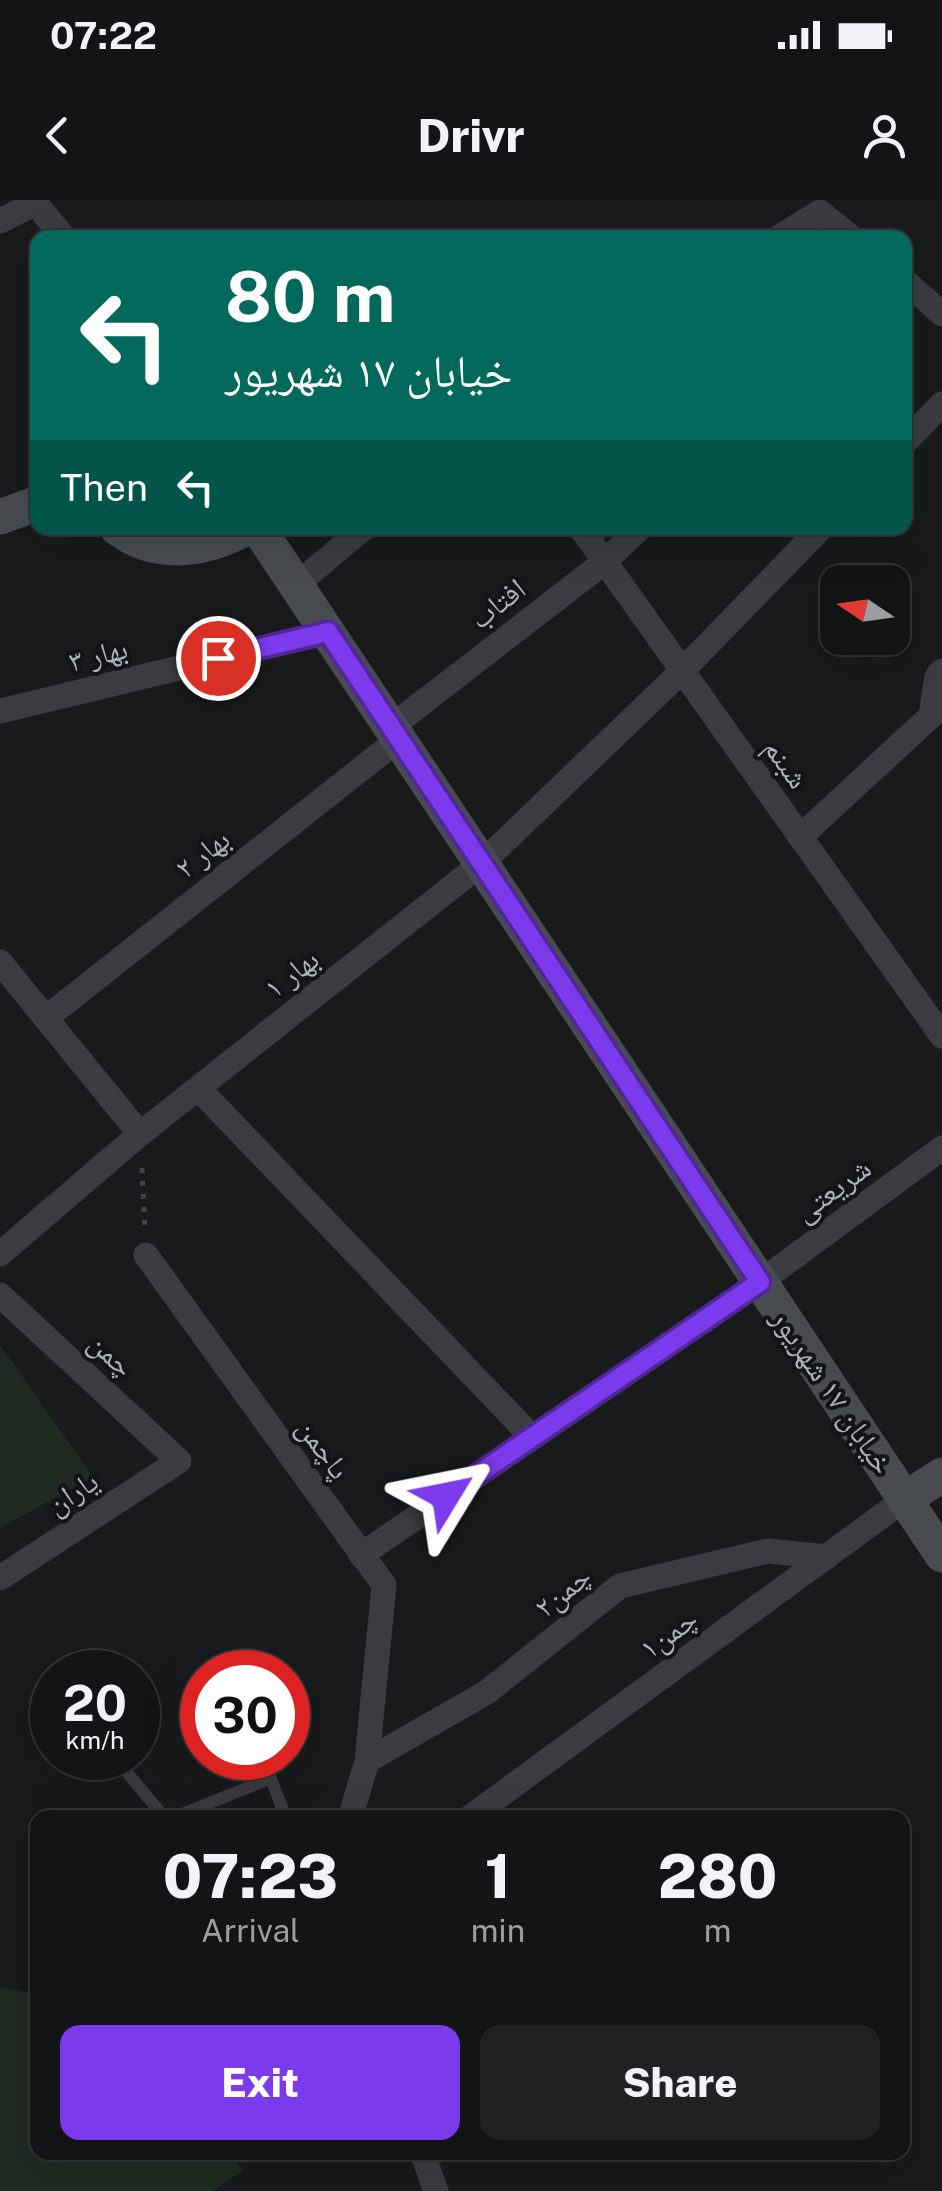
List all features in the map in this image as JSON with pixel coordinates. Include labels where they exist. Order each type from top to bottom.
[{"type":"street","points":[[0,221],[34,201],[58,230]]},
{"type":"street","points":[[790,230],[828,206],[846,230]]},
{"type":"street","points":[[912,287],[942,314]]},
{"type":"street","points":[[912,435],[942,404]]},
{"type":"street","points":[[0,517],[30,507]]},
{"type":"street","points":[[132,535],[159,547],[192,549],[234,535]]},
{"type":"street","name":"خیابان ۱۷ شهریور","points":[[263,535],[942,1555]]},
{"type":"street","points":[[296,584],[356,535]]},
{"type":"street","name":"شبنم","points":[[585,535],[942,1036]]},
{"type":"street","name":"افتاب","points":[[395,733],[633,535]]},
{"type":"street","name":"بهار ۱","points":[[0,1254],[140,1134],[482,863],[681,672],[815,535]]},
{"type":"street","name":"بهار ۳","points":[[0,712],[328,632]]},
{"type":"street","points":[[800,837],[931,716],[937,676],[942,672]]},
{"type":"street","name":"بهار ۲","points":[[46,1018],[395,733]]},
{"type":"street","points":[[0,962],[140,1134]]},
{"type":"street","points":[[198,1088],[532,1437]]},
{"type":"street","name":"شریعتی","points":[[360,1554],[760,1282],[942,1148]]},
{"type":"street","name":"پاچمن","points":[[146,1254],[384,1585],[366,1762],[352,1810]]},
{"type":"street","name":"چمن","points":[[0,1295],[179,1461]]},
{"type":"street","name":"یاران","points":[[0,1578],[179,1461]]},
{"type":"street","points":[[905,1499],[942,1475]]},
{"type":"street","name":"چمن۱","points":[[480,1810],[905,1499]]},
{"type":"street","name":"چمن۲","points":[[366,1762],[487,1692],[620,1586],[768,1551],[827,1557]]},
{"type":"street","points":[[425,2160],[436,2191]]},
{"type":"lane","points":[[135,1780],[162,1810]]},
{"type":"lane","points":[[190,1810],[266,1780]]},
{"type":"lane","points":[[269,1780],[283,1810]]},
{"type":"path","points":[[140,1134],[146,1254]]},
{"type":"shaded area","points":[[0,1345],[93,1477],[0,1528]]},
{"type":"shaded area","points":[[0,1988],[30,1992],[30,2160],[235,2160],[244,2170],[213,2191],[0,2191]]},
{"type":"route","points":[[218,658],[328,632],[760,1282],[446,1496]]}]
